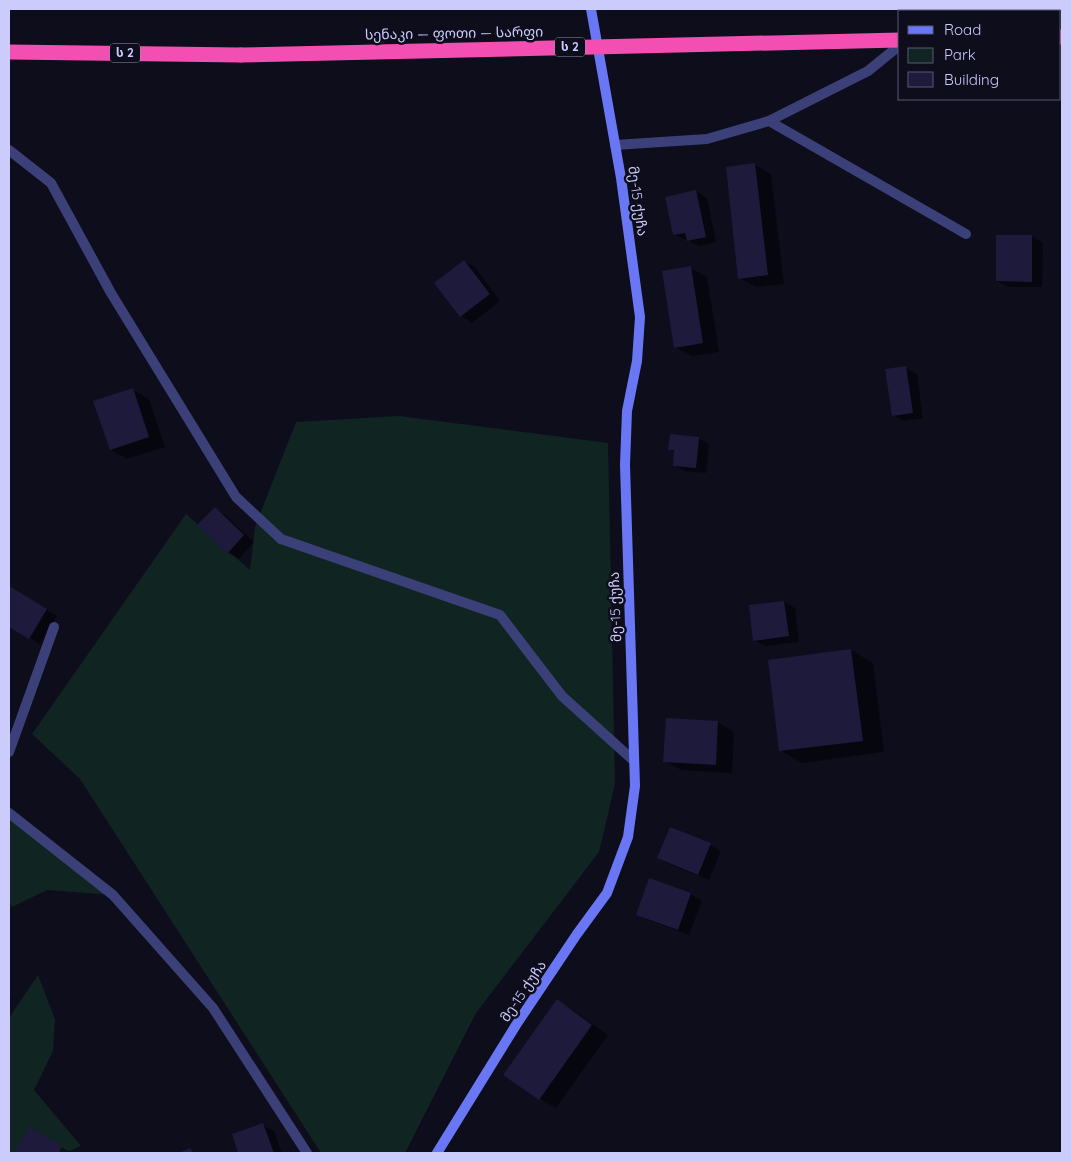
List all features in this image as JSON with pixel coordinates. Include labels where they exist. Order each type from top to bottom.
[{"type":"highway","name":"სენაკი — ფოთი — სარფი","points":[[9,52],[241,55],[898,40]]},
{"type":"street","name":"მე-15 ქუჩა","points":[[436,1153],[516,1025],[607,893],[628,837],[635,786],[625,465],[627,411],[636,361],[640,317],[615,145],[591,9]]},
{"type":"street","points":[[615,145],[707,138],[768,121],[868,71],[898,48]]},
{"type":"street","points":[[768,121],[966,234]]},
{"type":"street","points":[[9,150],[51,184],[111,293],[236,497],[281,539],[500,615],[562,696],[634,761]]},
{"type":"street","points":[[9,752],[54,627]]},
{"type":"street","points":[[9,814],[113,895],[213,1008],[307,1153]]},
{"type":"green space","points":[[399,416],[608,443],[615,784],[599,852],[476,1013],[405,1153],[321,1153],[80,779],[32,734],[186,514],[250,570],[255,527],[296,422]]},
{"type":"green space","points":[[9,813],[113,895],[47,890],[12,907],[9,902]]},
{"type":"green space","points":[[38,975],[55,1019],[53,1051],[34,1090],[81,1146],[65,1153],[9,1153],[9,1018]]},
{"type":"building","points":[[755,163],[768,275],[738,279],[726,167]]},
{"type":"building","points":[[696,190],[706,237],[687,241],[685,233],[673,235],[665,197]]},
{"type":"building","points":[[996,235],[1032,235],[1032,282],[996,281]]},
{"type":"building","points":[[464,260],[490,294],[460,317],[434,283]]},
{"type":"building","points":[[691,266],[703,343],[674,348],[662,271]]},
{"type":"building","points":[[906,366],[913,413],[892,416],[885,369]]},
{"type":"building","points":[[133,388],[149,437],[110,450],[93,401]]},
{"type":"building","points":[[670,434],[699,437],[696,468],[673,466],[674,450],[668,450]]},
{"type":"building","points":[[215,507],[244,535],[227,554],[197,525]]},
{"type":"building","points":[[9,586],[47,609],[29,639],[9,627]]},
{"type":"building","points":[[784,601],[789,636],[753,641],[749,605]]},
{"type":"building","points":[[851,649],[863,741],[779,751],[768,660]]},
{"type":"building","points":[[666,718],[718,721],[716,765],[663,762]]},
{"type":"building","points":[[670,827],[711,843],[698,875],[657,858]]},
{"type":"building","points":[[649,878],[691,893],[678,930],[636,915]]},
{"type":"building","points":[[557,999],[592,1025],[539,1100],[503,1075]]},
{"type":"building","points":[[263,1123],[274,1153],[238,1153],[232,1134]]},
{"type":"building","points":[[29,1127],[62,1146],[59,1153],[14,1153]]},
{"type":"building","points":[[190,1148],[193,1153],[179,1153]]}]
